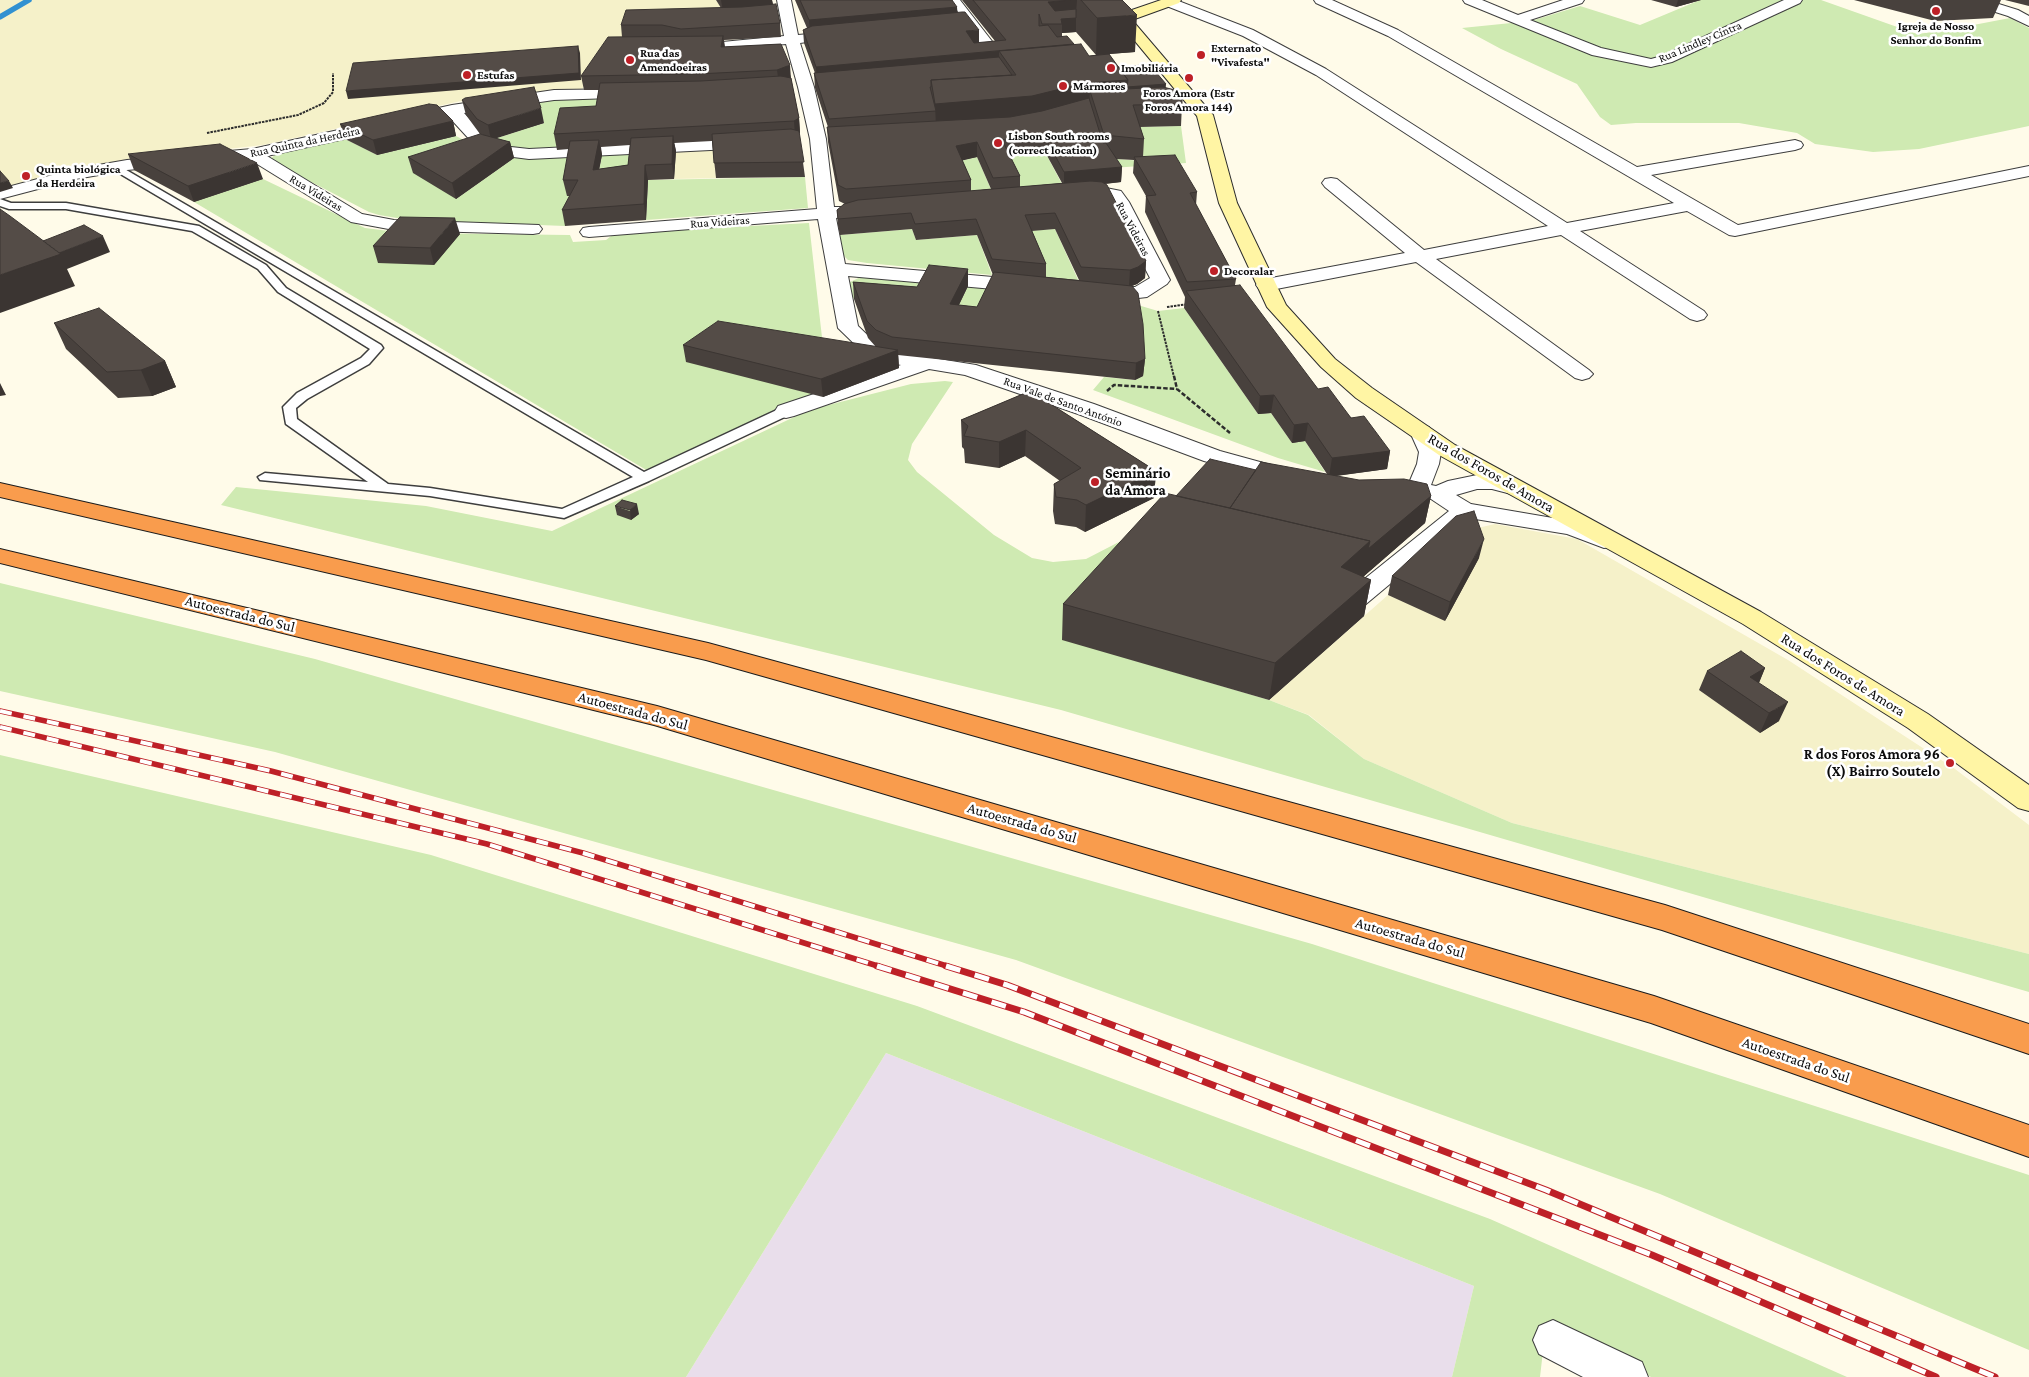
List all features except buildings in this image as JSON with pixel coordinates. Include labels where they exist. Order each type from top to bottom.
[{"type":"highway","points":[[0,490],[708,652],[1665,918],[2029,1039]]},
{"type":"highway","name":"Autoestrada do Sul","points":[[0,556],[657,716],[1654,1010],[2029,1141]]},
{"type":"main road","name":"Rua dos Foros de Amora","points":[[1108,0],[1184,101],[1205,115],[1228,203],[1277,308],[1328,363],[1364,393],[1447,450],[1752,618],[1918,721],[2029,800]]},
{"type":"main road","points":[[1123,18],[1172,1]]},
{"type":"street","name":"Rua Vale de Santo António","points":[[784,0],[792,40],[806,87],[818,139],[826,213],[848,328],[877,355],[970,369],[1086,409],[1212,456],[1306,482]]},
{"type":"street","points":[[953,0],[993,52]]},
{"type":"street","points":[[1321,0],[1393,32],[1735,231],[2029,171]]},
{"type":"street","name":"Rua Lindley Cintra","points":[[1470,0],[1597,52],[1651,63],[1667,59],[1795,0]]},
{"type":"street","points":[[1518,19],[1577,0]]},
{"type":"street","points":[[1972,0],[2013,13],[2029,22]]},
{"type":"street","points":[[1172,1],[1248,33],[1321,72],[1697,315]]},
{"type":"street","points":[[950,23],[970,21]]},
{"type":"street","points":[[673,46],[712,47],[822,37]]},
{"type":"street","name":"Rua Quinta da Herdeira","points":[[0,194],[76,174],[116,167],[252,154],[452,110],[554,95],[653,94]]},
{"type":"street","points":[[452,110],[488,148],[529,154],[763,142]]},
{"type":"street","points":[[1635,173],[1794,145]]},
{"type":"street","name":"Rua Videiras","points":[[252,154],[357,218],[394,225],[533,229]]},
{"type":"street","points":[[1331,184],[1420,256],[1582,374]]},
{"type":"street","name":"Rua Videiras","points":[[1052,196],[1101,192],[1115,195],[1160,280],[1140,293],[1122,294],[1082,291]]},
{"type":"street","points":[[1266,285],[1690,205]]},
{"type":"street","name":"Rua Videiras","points":[[589,232],[866,210]]},
{"type":"street","points":[[836,269],[1043,287]]},
{"type":"street","points":[[786,411],[928,363]]},
{"type":"street","points":[[1421,432],[1430,452],[1428,464],[1429,492]]},
{"type":"street","points":[[1374,496],[1429,492],[1477,482],[1502,482]]},
{"type":"street","points":[[1351,603],[1464,510],[1489,498],[1502,482]]},
{"type":"street","points":[[1429,492],[1464,510],[1573,528],[1629,551]]},
{"type":"street","points":[[1553,1340],[1627,1377]]},
{"type":"lane","points":[[116,167],[644,478]]},
{"type":"lane","points":[[0,202],[8,206],[66,206],[196,228],[262,267],[282,290],[377,348],[365,361],[302,396],[288,407],[291,421],[385,488]]},
{"type":"lane","points":[[265,476],[430,492],[564,514],[786,411]]},
{"type":"path","points":[[202,134],[298,115],[324,103],[333,92],[333,73]]},
{"type":"path","points":[[1167,307],[1195,303]]},
{"type":"path","points":[[1157,308],[1177,389]]},
{"type":"path","points":[[1086,409],[1114,385],[1177,389],[1230,433]]},
{"type":"shaded area","points":[[0,0],[716,0],[729,21],[623,39],[605,55],[581,91],[461,101],[263,145],[201,152],[13,188],[0,179]]},
{"type":"shaded area","points":[[714,149],[716,178],[674,179],[676,151]]},
{"type":"shaded area","points":[[1495,524],[1577,539],[1788,660],[1955,769],[2029,825],[2029,954],[1512,823],[1364,759],[1309,715],[1269,700],[1388,595],[1445,620],[1469,530]]},
{"type":"shaded area","points":[[886,1053],[1474,1286],[1452,1377],[686,1377]]},
{"type":"green space","points":[[1700,0],[1821,0],[1917,34],[2010,18],[2029,28],[2029,126],[1919,149],[1873,152],[1815,144],[1797,133],[1739,123],[1636,123],[1611,125],[1600,117],[1577,84],[1501,49],[1462,28],[1531,21],[1580,6],[1640,25]]},
{"type":"green space","points":[[603,98],[599,121],[557,150],[518,150],[491,140],[544,123],[537,102],[560,99]]},
{"type":"green space","points":[[1181,126],[1186,163],[1111,168],[1105,158],[1142,161],[1132,127]]},
{"type":"green space","points":[[456,136],[484,150],[456,199],[514,158],[573,156],[574,195],[565,226],[409,220],[379,215],[369,212],[269,160],[275,155],[345,139],[377,155]]},
{"type":"green space","points":[[1045,152],[1064,188],[1020,192],[1002,155]]},
{"type":"green space","points":[[634,153],[630,181],[596,186],[602,155]]},
{"type":"green space","points":[[977,157],[993,194],[971,196],[956,162]]},
{"type":"green space","points":[[805,177],[808,208],[646,220],[648,180]]},
{"type":"green space","points":[[263,179],[365,228],[405,233],[570,235],[573,242],[606,240],[615,233],[809,223],[824,355],[823,397],[648,471],[194,202]]},
{"type":"green space","points":[[912,229],[916,240],[977,235],[992,275],[867,263],[848,260],[843,255],[840,235]]},
{"type":"green space","points":[[1055,229],[1080,284],[1046,281],[1025,231]]},
{"type":"green space","points":[[863,276],[930,282],[917,304],[854,299],[846,287],[850,282]]},
{"type":"green space","points":[[968,286],[994,288],[977,324],[951,321]]},
{"type":"green space","points":[[1131,303],[1158,311],[1184,308],[1258,414],[1271,413],[1292,443],[1305,441],[1325,472],[1278,458],[1093,390],[1104,377],[1135,380],[1143,376]]},
{"type":"green space","points":[[953,382],[912,444],[908,460],[917,472],[994,535],[1032,558],[1053,562],[1086,559],[1175,513],[1072,642],[1269,700],[1308,715],[1364,759],[1512,823],[2029,954],[2029,992],[1061,710],[221,505],[236,487],[426,506],[552,531],[809,410],[911,384]]},
{"type":"green space","points":[[0,583],[315,659],[1312,944],[2029,1175],[2029,1350],[1660,1194],[1016,960],[275,752],[0,691]]},
{"type":"green space","points":[[0,755],[431,855],[917,1006],[1490,1219],[1847,1377],[1651,1377],[1546,1325],[1540,1377],[1452,1377],[1474,1286],[886,1053],[686,1377],[0,1377]]},
{"type":"waterway","points":[[0,17],[29,0]]},
{"type":"railway","points":[[0,711],[271,771],[583,853],[950,967]]},
{"type":"railway","points":[[0,727],[487,844],[881,967]]},
{"type":"railway","points":[[877,966],[1024,1012],[1652,1255],[1936,1377]]},
{"type":"railway","points":[[946,966],[1007,985],[1546,1190],[1995,1377]]},
{"type":"place","name":"Igreja de Nosso Senhor do Bonfim","points":[[1936,11]]},
{"type":"place","name":"Externato \"Vivafesta\"","points":[[1201,55]]},
{"type":"place","name":"Rua das Amendoeiras","points":[[630,60]]},
{"type":"place","name":"Imobiliária","points":[[1111,68]]},
{"type":"place","name":"Estufas","points":[[467,75]]},
{"type":"place","name":"Foros Amora (Estr Foros Amora 144)","points":[[1189,78]]},
{"type":"place","name":"Mármores","points":[[1063,86]]},
{"type":"place","name":"Lisbon South rooms (correct location)","points":[[998,143]]},
{"type":"place","name":"Quinta biológica da Herdeira","points":[[26,176]]},
{"type":"place","name":"Decoralar","points":[[1214,271]]},
{"type":"place","name":"Seminário da Amora","points":[[1095,482]]},
{"type":"place","name":"R dos Foros Amora 96 (X) Bairro Soutelo","points":[[1950,763]]}]
